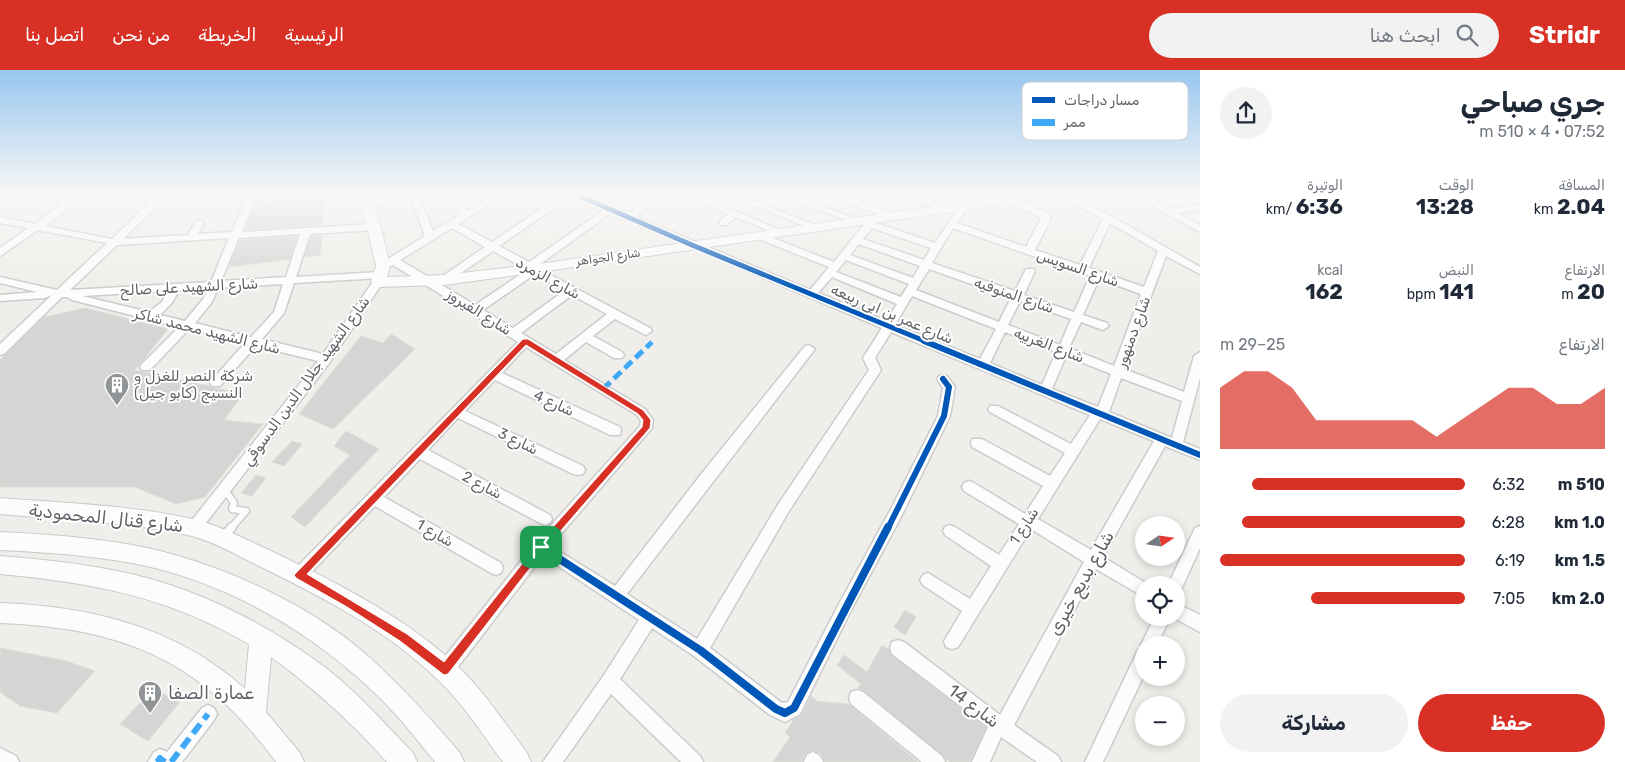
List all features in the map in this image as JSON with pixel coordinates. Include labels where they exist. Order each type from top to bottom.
[{"type":"main road","name":"شارع الجواهر","points":[[384,271],[430,281],[444,280],[532,269],[821,226]]},
{"type":"main road","points":[[374,227],[384,271]]},
{"type":"main road","name":"شارع قنال المحمودية","points":[[0,506],[151,520],[194,528],[222,538],[299,575],[404,637],[444,670],[467,693],[518,762]]},
{"type":"main road","points":[[0,541],[79,545],[144,555],[204,573],[260,597],[314,629],[369,672],[423,728],[451,762]]},
{"type":"main road","points":[[0,565],[45,568],[128,582],[167,593],[206,608],[261,637],[308,669],[341,696],[367,721],[404,762]]},
{"type":"main road","points":[[0,613],[55,617],[87,622],[147,640],[175,652],[202,668],[254,715],[291,762]]},
{"type":"main road","points":[[254,715],[261,637]]},
{"type":"street","points":[[33,226],[114,242],[374,227]]},
{"type":"street","points":[[0,352],[130,226]]},
{"type":"street","points":[[191,238],[197,226]]},
{"type":"street","points":[[146,367],[186,326],[208,300],[240,226]]},
{"type":"street","points":[[426,226],[430,237]]},
{"type":"street","points":[[384,271],[447,226]]},
{"type":"street","name":"شارع الزمرد","points":[[455,226],[646,331]]},
{"type":"street","points":[[444,280],[522,226]]},
{"type":"street","points":[[475,310],[588,226]]},
{"type":"street","name":"شارع عمر بن ابى ربيعه","points":[[651,226],[888,327],[1200,455]]},
{"type":"street","points":[[766,226],[780,232]]},
{"type":"street","points":[[812,294],[844,256],[865,226]]},
{"type":"street","points":[[882,226],[937,247]]},
{"type":"street","points":[[700,650],[784,506],[875,370],[869,358],[950,226]]},
{"type":"street","name":"شارع السويس","points":[[958,226],[1147,292]]},
{"type":"street","points":[[1029,251],[1042,226]]},
{"type":"street","points":[[1083,270],[1104,226]]},
{"type":"street","points":[[1122,226],[1200,271]]},
{"type":"street","points":[[0,253],[37,227]]},
{"type":"street","points":[[216,383],[279,313],[306,231]]},
{"type":"street","points":[[757,235],[903,302]]},
{"type":"street","name":"شارع المنوفيه","points":[[856,240],[1103,326]]},
{"type":"street","name":"شارع دمنهور","points":[[1100,413],[1118,372],[1163,250]]},
{"type":"street","name":"شارع الغربيه","points":[[844,256],[1002,327],[1189,398]]},
{"type":"street","name":"شارع الفيروز","points":[[384,271],[430,281],[641,412],[647,420],[646,428],[541,547]]},
{"type":"street","name":"شارع الشهيد على صالح","points":[[0,280],[60,294],[290,281],[384,271]]},
{"type":"street","name":"شارع الشهيد جلال الدين الدسوقي","points":[[194,528],[326,359],[384,271]]},
{"type":"street","points":[[983,365],[1030,271]]},
{"type":"street","points":[[1046,391],[1096,274]]},
{"type":"street","points":[[150,317],[163,308],[172,297],[175,288]]},
{"type":"street","points":[[513,334],[571,291]]},
{"type":"street","name":"شارع الشهيد محمد شاكر","points":[[0,298],[60,294],[326,359]]},
{"type":"street","points":[[556,360],[614,314]]},
{"type":"street","points":[[586,337],[618,355]]},
{"type":"street","points":[[299,575],[525,341]]},
{"type":"street","points":[[617,595],[706,477],[783,384],[809,349]]},
{"type":"street","name":"شارع بديع خيرى","points":[[981,762],[1093,560],[1169,442],[1189,398],[1200,356]]},
{"type":"street","name":"شارع 4","points":[[494,374],[615,431]]},
{"type":"street","points":[[444,670],[541,547],[700,650],[776,709],[785,713],[794,708],[844,609],[897,511],[944,416],[948,387],[943,380]]},
{"type":"street","points":[[994,409],[1073,451]]},
{"type":"street","name":"شارع 3","points":[[457,412],[578,470]]},
{"type":"street","name":"شارع 1","points":[[952,641],[1027,521],[1100,413]]},
{"type":"street","points":[[977,443],[1052,484]]},
{"type":"street","name":"شارع 2","points":[[419,452],[545,519]]},
{"type":"street","points":[[969,487],[1135,585]]},
{"type":"street","name":"شارع 1","points":[[374,498],[496,568]]},
{"type":"street","points":[[950,531],[1000,564]]},
{"type":"street","points":[[1180,576],[1200,532]]},
{"type":"street","points":[[928,580],[972,609]]},
{"type":"street","points":[[1185,615],[1200,624]]},
{"type":"street","points":[[552,762],[610,681],[650,617]]},
{"type":"street","name":"شارع 14","points":[[898,648],[1052,762]]},
{"type":"street","points":[[1094,762],[1135,675]]},
{"type":"street","points":[[610,681],[692,761]]},
{"type":"street","points":[[857,698],[936,762]]},
{"type":"street","points":[[171,762],[208,714]]},
{"type":"street","points":[[0,757],[10,762]]},
{"type":"street","points":[[157,762],[160,758],[165,762]]},
{"type":"lane","points":[[222,538],[246,511],[232,509],[234,503],[225,490]]},
{"type":"building","points":[[246,226],[302,226],[245,230]]},
{"type":"building","points":[[322,235],[320,255],[304,257],[311,236]]},
{"type":"building","points":[[297,236],[290,259],[229,267],[240,240]]},
{"type":"building","name":"شركة النصر للغزل و النسيج (كابو جيل)","points":[[85,308],[168,329],[135,370],[212,388],[244,393],[224,420],[263,424],[205,497],[176,504],[135,487],[0,487],[0,360],[44,317]]},
{"type":"building","points":[[391,334],[415,349],[333,429],[299,414],[361,336],[383,343]]},
{"type":"building","points":[[346,431],[379,449],[305,527],[291,517],[350,455],[334,446]]},
{"type":"building","points":[[292,441],[302,444],[284,466],[272,462]]},
{"type":"building","points":[[256,475],[266,478],[252,496],[241,493]]},
{"type":"building","points":[[905,610],[916,617],[905,635],[894,627]]},
{"type":"building","points":[[882,645],[889,650],[891,655],[986,728],[970,762],[950,762],[858,688],[861,684],[837,665],[844,655],[867,672]]},
{"type":"building","points":[[0,648],[63,660],[95,671],[57,713],[20,706],[0,692]]},
{"type":"building","name":"عمارة الصفا","points":[[154,688],[179,703],[148,741],[120,724]]},
{"type":"building","points":[[811,696],[817,701],[848,704],[918,762],[825,762],[821,754],[812,750],[805,754],[802,762],[773,762],[790,737],[785,733],[794,719],[802,715]]},
{"type":"tram line","points":[[646,226],[1200,457]]},
{"type":"marked path","points":[[603,389],[652,342]]},
{"type":"marked path","points":[[171,762],[208,714]]},
{"type":"marked path","points":[[157,762],[160,758],[165,762]]},
{"type":"cycle path","points":[[649,226],[1200,455]]},
{"type":"cycle path","points":[[541,547],[700,650],[776,709],[785,713],[794,708],[844,609],[897,511],[944,416],[949,387],[943,379]]},
{"type":"place","name":"شركة النصر للغزل و النسيج (كابو جيل)","points":[[117,406]]},
{"type":"place","name":"عمارة الصفا","points":[[150,714]]},
{"type":"route","points":[[525,341],[641,412],[647,420],[646,428],[541,547],[444,670],[404,637],[299,575],[525,341]]}]
